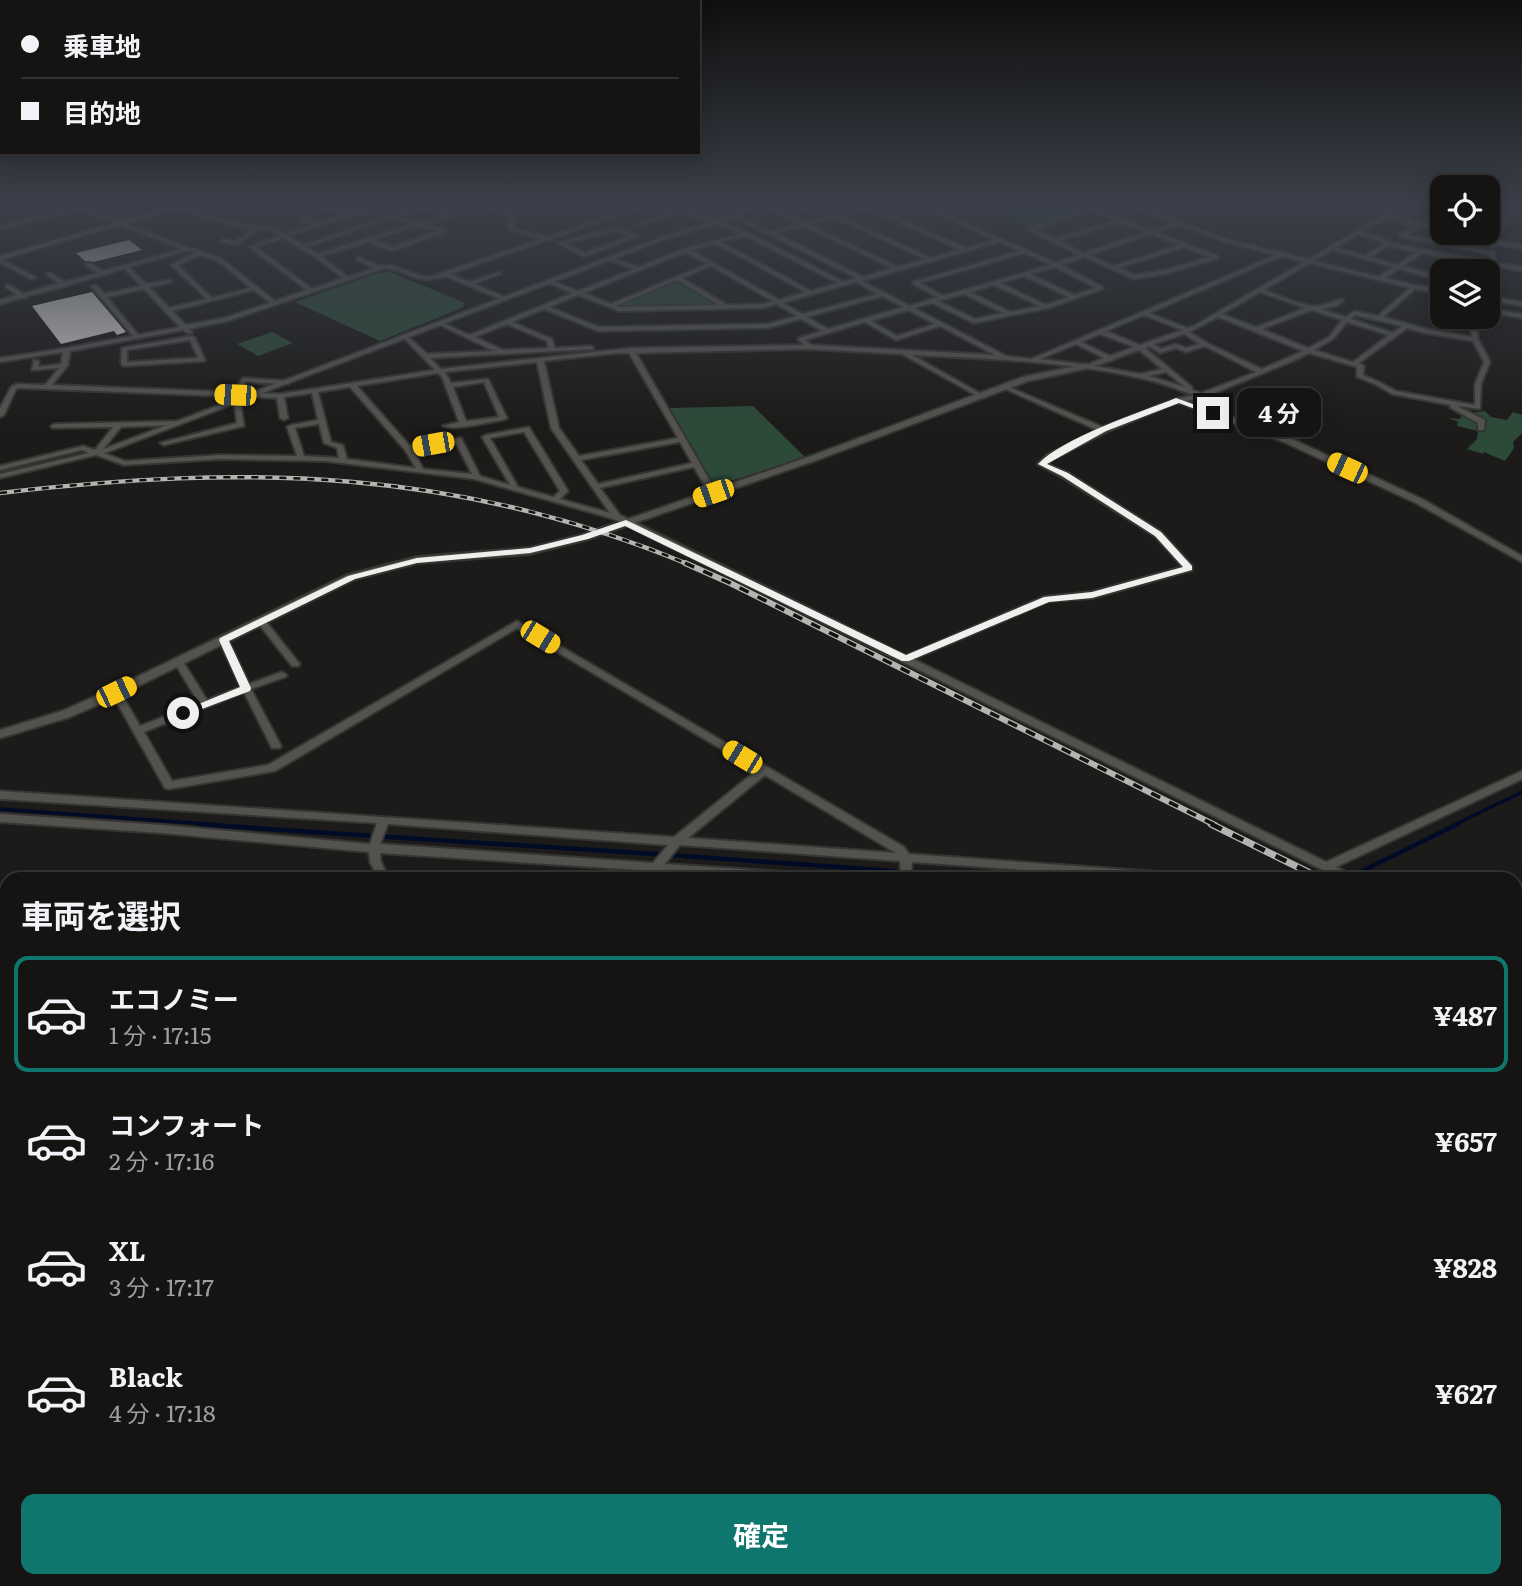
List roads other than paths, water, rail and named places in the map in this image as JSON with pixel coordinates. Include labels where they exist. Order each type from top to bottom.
[{"type":"street","points":[[53,277],[65,285]]},
{"type":"street","points":[[0,302],[93,277]]},
{"type":"street","points":[[137,277],[186,328],[192,338],[202,360],[124,364],[124,349],[192,338]]},
{"type":"street","points":[[187,277],[211,300]]},
{"type":"street","points":[[242,277],[274,303]]},
{"type":"street","points":[[292,277],[310,290]]},
{"type":"street","points":[[0,360],[225,320],[349,277]]},
{"type":"street","points":[[452,277],[505,299]]},
{"type":"street","points":[[469,284],[487,277]]},
{"type":"street","points":[[0,477],[97,453],[236,398],[288,382],[563,277]]},
{"type":"street","points":[[469,337],[619,277]]},
{"type":"street","points":[[734,277],[827,331]]},
{"type":"street","points":[[782,277],[811,293]]},
{"type":"street","points":[[830,277],[844,284]]},
{"type":"street","points":[[855,277],[1006,358]]},
{"type":"street","points":[[550,282],[619,309],[763,306],[871,277]]},
{"type":"street","points":[[939,277],[915,284],[943,298]]},
{"type":"street","points":[[809,347],[801,339],[1014,277]]},
{"type":"street","points":[[1031,277],[1074,297]]},
{"type":"street","points":[[933,301],[974,321],[1046,307],[1101,288],[1080,277]]},
{"type":"street","points":[[1033,360],[1229,277]]},
{"type":"street","points":[[0,734],[66,714],[116,692],[351,578],[417,560],[530,551],[585,537],[621,520],[713,493],[1004,387],[1111,359],[1141,348],[1218,315],[1281,277]]},
{"type":"street","points":[[1373,277],[1430,289]]},
{"type":"street","points":[[610,306],[677,278],[726,307]]},
{"type":"street","points":[[103,296],[169,281]]},
{"type":"street","points":[[995,283],[1046,307]]},
{"type":"street","points":[[8,286],[24,297]]},
{"type":"street","points":[[94,286],[137,337]]},
{"type":"street","points":[[1379,318],[1414,287]]},
{"type":"street","points":[[169,310],[256,288]]},
{"type":"street","points":[[1258,290],[1394,335]]},
{"type":"street","points":[[965,292],[1009,314]]},
{"type":"street","points":[[544,307],[598,329],[768,326],[883,294]]},
{"type":"street","points":[[1256,329],[1312,308],[1334,305],[1341,300]]},
{"type":"street","points":[[1500,300],[1522,303]]},
{"type":"street","points":[[1500,309],[1514,302]]},
{"type":"street","points":[[674,327],[675,308]]},
{"type":"street","points":[[1145,313],[1262,372]]},
{"type":"street","points":[[906,659],[1047,599],[1092,595],[1189,568],[1158,534],[1065,475],[1042,464],[1050,457],[1103,430],[1178,400],[1208,394],[1310,351],[1331,338],[1354,313],[1475,339]]},
{"type":"street","points":[[1218,315],[1310,351],[1361,366],[1359,376],[1394,393],[1478,408],[1478,384],[1487,362],[1472,329]]},
{"type":"street","points":[[1500,315],[1522,316]]},
{"type":"street","points":[[865,320],[896,338],[941,324]]},
{"type":"street","points":[[507,322],[550,340],[552,350]]},
{"type":"street","points":[[441,324],[502,352]]},
{"type":"street","points":[[1354,363],[1406,326]]},
{"type":"street","points":[[598,329],[600,338]]},
{"type":"street","points":[[1099,331],[1141,348],[1198,394]]},
{"type":"street","points":[[406,337],[439,371],[463,424]]},
{"type":"street","points":[[1076,342],[1111,359]]},
{"type":"street","points":[[1150,344],[1160,351],[1176,346],[1186,350],[1205,344]]},
{"type":"street","points":[[426,356],[602,347],[603,353]]},
{"type":"street","points":[[252,395],[280,396],[315,392],[439,371],[631,350],[809,347],[1006,358],[1086,366],[1140,376],[1198,394]]},
{"type":"street","points":[[47,387],[65,365],[67,350]]},
{"type":"street","points":[[631,350],[713,493]]},
{"type":"street","points":[[902,352],[981,396]]},
{"type":"street","points":[[540,360],[555,428],[621,520]]},
{"type":"street","points":[[26,381],[35,365],[65,365]]},
{"type":"street","points":[[1140,376],[1167,370]]},
{"type":"street","points":[[164,443],[241,424],[236,398],[244,380],[288,382]]},
{"type":"street","points":[[447,426],[503,418],[486,380],[448,386]]},
{"type":"street","points":[[0,415],[13,388],[17,386],[236,398]]},
{"type":"street","points":[[353,386],[408,449],[420,468]]},
{"type":"street","points":[[1004,387],[1103,430]]},
{"type":"street","points":[[315,392],[322,413],[320,422],[328,443],[340,447],[342,460]]},
{"type":"street","points":[[280,396],[284,418]]},
{"type":"street","points":[[1178,400],[1289,441],[1419,502],[1522,559]]},
{"type":"street","points":[[1441,401],[1482,422],[1482,428]]},
{"type":"street","points":[[301,458],[291,427],[320,422]]},
{"type":"street","points":[[55,426],[177,423]]},
{"type":"street","points":[[97,453],[119,425]]},
{"type":"street","points":[[161,429],[168,460]]},
{"type":"street","points":[[515,486],[486,437],[526,429],[564,491],[556,498]]},
{"type":"street","points":[[577,459],[682,439]]},
{"type":"street","points":[[408,449],[458,440],[477,477]]},
{"type":"street","points":[[0,468],[83,448],[124,463],[301,458],[342,460],[477,477],[556,498],[621,520],[1336,872]]},
{"type":"street","points":[[597,486],[696,464]]},
{"type":"street","points":[[261,621],[295,664]]},
{"type":"street","points":[[169,785],[271,768],[517,624],[900,850],[906,858],[906,872]]},
{"type":"street","points":[[224,640],[276,746]]},
{"type":"street","points":[[179,662],[205,704]]},
{"type":"street","points":[[138,730],[282,675]]},
{"type":"street","points":[[116,692],[169,785],[173,799],[171,806]]},
{"type":"street","points":[[646,872],[655,868],[678,840],[764,770]]},
{"type":"street","points":[[1326,867],[1522,775]]},
{"type":"street","points":[[0,795],[678,840],[1103,872]]},
{"type":"street","points":[[0,818],[719,872]]},
{"type":"street","points":[[380,872],[373,860],[373,848],[384,820]]},
{"type":"waterway","points":[[1454,825],[1522,792]]},
{"type":"waterway","points":[[0,809],[221,825]]},
{"type":"waterway","points":[[198,824],[902,872]]},
{"type":"waterway","points":[[1360,872],[1458,824]]},
{"type":"railway","points":[[0,493],[179,478],[265,477],[350,482],[434,492],[519,509],[604,533],[687,564]]},
{"type":"railway","points":[[687,564],[1215,825]]},
{"type":"railway","points":[[1211,824],[1308,872]]}]
